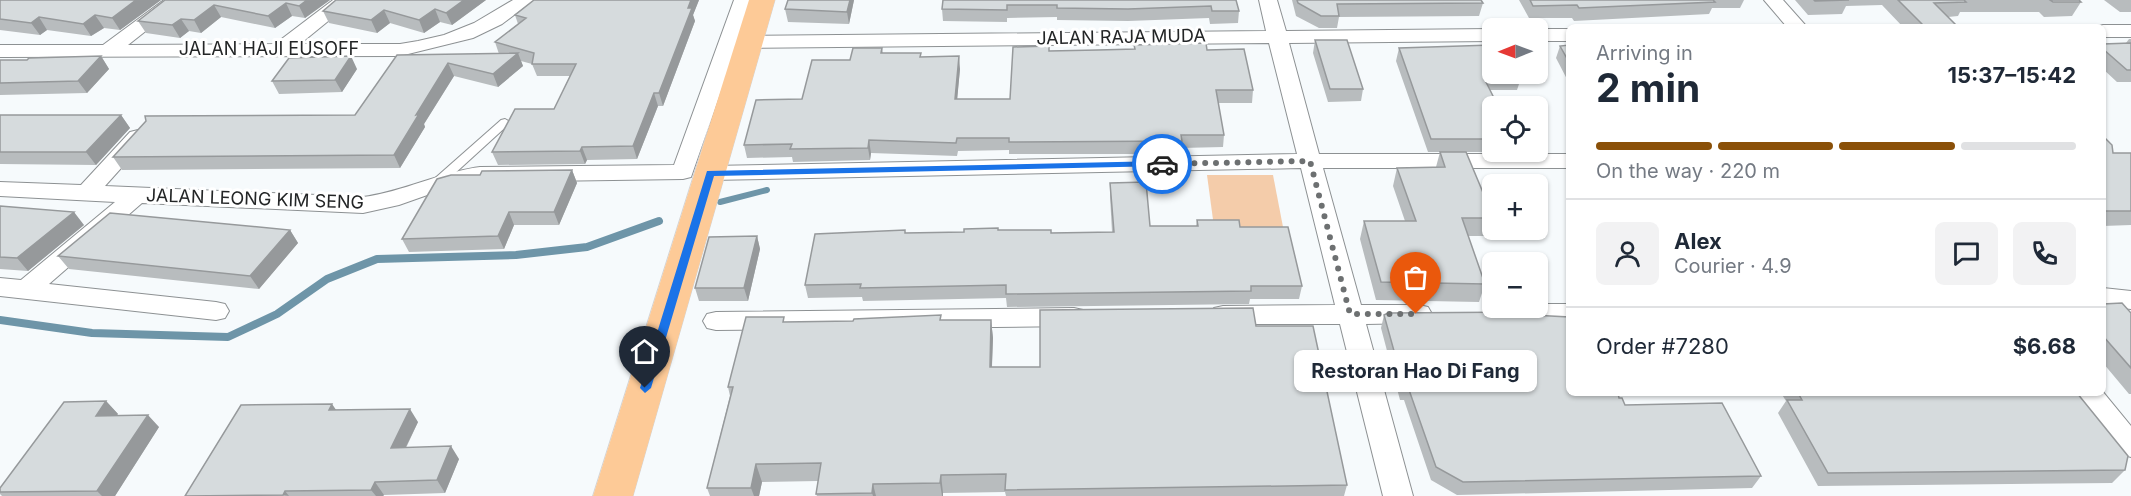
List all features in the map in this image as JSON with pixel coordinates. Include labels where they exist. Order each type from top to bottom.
[{"type":"main road","points":[[613,496],[711,173],[750,0]]},
{"type":"main road","points":[[739,42],[762,0]]},
{"type":"street","points":[[110,49],[176,0]]},
{"type":"street","points":[[281,49],[345,0]]},
{"type":"street","name":"JALAN HAJI EUSOFF","points":[[0,51],[400,50],[440,44],[477,31],[506,15],[525,0]]},
{"type":"street","name":"JALAN LEONG KIM SENG","points":[[0,189],[363,205],[389,202],[437,183],[465,176],[496,173],[683,172],[739,42],[743,0]]},
{"type":"street","points":[[1268,0],[1398,496]]},
{"type":"street","points":[[1773,0],[1794,24]]},
{"type":"street","points":[[2106,31],[2131,31]]},
{"type":"street","name":"JALAN RAJA MUDA","points":[[739,42],[1482,35]]},
{"type":"street","points":[[1548,35],[1566,35]]},
{"type":"street","points":[[87,192],[142,132]]},
{"type":"street","points":[[711,173],[1310,161],[1566,161]]},
{"type":"street","points":[[26,291],[137,195]]},
{"type":"street","points":[[0,287],[216,311]]},
{"type":"street","points":[[2106,297],[2131,300]]},
{"type":"street","points":[[1195,316],[1442,313]]},
{"type":"street","points":[[1477,313],[1566,313]]},
{"type":"street","points":[[716,321],[1099,317]]},
{"type":"street","points":[[2090,396],[2131,446]]},
{"type":"lane","points":[[437,183],[504,122]]},
{"type":"shaded area","points":[[1207,175],[1273,175],[1283,227],[1214,227]]},
{"type":"building","points":[[0,0],[136,0],[112,18],[95,15],[83,24],[39,17],[31,23],[0,19]]},
{"type":"building","points":[[165,0],[307,0],[299,6],[286,3],[268,16],[214,5],[194,20],[181,19],[172,25],[138,21]]},
{"type":"building","points":[[336,0],[464,0],[446,13],[435,9],[419,20],[384,10],[371,20],[323,11]]},
{"type":"building","points":[[534,0],[691,0],[688,8],[692,8],[659,93],[654,93],[633,146],[582,147],[580,151],[492,152],[515,109],[554,109],[576,64],[532,64],[534,53],[495,42],[526,18],[515,15]]},
{"type":"building","points":[[788,0],[850,0],[847,12],[785,9]]},
{"type":"building","points":[[943,0],[1236,0],[1239,11],[1212,11],[1211,6],[1128,9],[1007,5],[1007,10],[942,9]]},
{"type":"building","points":[[1297,0],[1481,0],[1483,3],[1337,4],[1339,16],[1321,16],[1298,3]]},
{"type":"building","points":[[1530,0],[1713,0],[1715,2],[1579,8],[1577,5],[1533,6]]},
{"type":"building","points":[[1898,0],[1964,0],[1966,2],[1934,3],[1955,24],[1922,24]]},
{"type":"building","points":[[2050,0],[2079,0],[2081,2],[2053,2]]},
{"type":"building","points":[[1315,40],[1347,40],[1363,89],[1330,89]]},
{"type":"building","points":[[1206,43],[1207,50],[1244,49],[1253,90],[1216,90],[1224,135],[1181,135],[1182,141],[1009,142],[1009,138],[957,138],[956,143],[869,140],[868,148],[790,149],[792,144],[744,145],[756,100],[802,99],[812,60],[850,60],[853,48],[882,48],[881,53],[921,53],[920,57],[959,56],[955,99],[1010,99],[1013,47],[1049,46],[1049,51],[1098,50],[1135,49],[1134,45]]},
{"type":"building","points":[[2131,43],[2131,70],[2127,70],[2106,52],[2106,44]]},
{"type":"building","points":[[1482,45],[1482,84],[1487,84],[1493,96],[1482,96],[1482,139],[1431,139],[1399,48]]},
{"type":"building","points":[[1566,45],[1566,57],[1560,46]]},
{"type":"building","points":[[518,53],[493,74],[448,63],[394,155],[113,157],[146,121],[145,116],[355,115],[397,55]]},
{"type":"building","points":[[101,56],[78,81],[0,83],[0,60]]},
{"type":"building","points":[[351,56],[335,80],[272,81],[289,58]]},
{"type":"building","points":[[0,115],[121,115],[86,152],[0,152]]},
{"type":"building","points":[[2106,139],[2112,145],[2113,153],[2131,153],[2131,211],[2106,211]]},
{"type":"building","points":[[1440,152],[1466,152],[1482,190],[1482,218],[1462,218],[1482,275],[1482,284],[1381,282],[1364,221],[1416,221],[1397,168],[1445,167]]},
{"type":"building","points":[[572,170],[554,212],[509,212],[498,236],[402,239],[437,179],[451,175],[480,175],[482,171]]},
{"type":"building","points":[[1146,182],[1150,226],[1198,226],[1197,220],[1239,220],[1240,227],[1288,227],[1302,286],[1251,286],[1251,291],[1006,294],[1006,285],[860,288],[861,284],[805,285],[815,234],[905,230],[905,233],[964,232],[964,229],[998,228],[998,230],[1051,230],[1051,233],[1114,232],[1110,183]]},
{"type":"building","points":[[0,206],[74,212],[17,258],[0,257]]},
{"type":"building","points":[[110,213],[290,230],[250,276],[58,256]]},
{"type":"building","points":[[757,236],[744,288],[695,288],[709,237]]},
{"type":"building","points":[[2122,303],[2131,313],[2131,368],[2106,339],[2106,304]]},
{"type":"building","points":[[1253,308],[1256,326],[1313,326],[1347,485],[1005,490],[1006,474],[941,475],[940,483],[873,484],[872,493],[816,494],[821,463],[756,464],[751,488],[707,488],[733,387],[728,387],[746,317],[784,317],[783,322],[853,321],[854,319],[941,315],[940,320],[991,320],[990,367],[1040,367],[1040,310]]},
{"type":"building","points":[[1482,312],[1482,318],[1566,317],[1566,396],[1619,396],[1625,405],[1722,403],[1761,476],[1463,482],[1436,467],[1408,387],[1404,387],[1384,315],[1388,313]]},
{"type":"building","points":[[1800,396],[2079,396],[2128,456],[2125,470],[1828,473],[1787,400],[1802,400]]},
{"type":"building","points":[[106,401],[96,416],[148,415],[97,491],[0,492],[0,488],[64,402]]},
{"type":"building","points":[[332,404],[329,410],[410,409],[391,448],[451,446],[437,480],[375,482],[371,490],[285,491],[283,495],[185,496],[241,405]]},
{"type":"waterway","points":[[720,202],[767,190]]},
{"type":"waterway","points":[[0,320],[92,333],[228,337],[277,314],[327,279],[377,259],[516,255],[587,247],[659,221]]},
{"type":"way so far","points":[[1162,164],[1310,161],[1350,314],[1416,314]]},
{"type":"place","name":"Restoran Hao Di Fang","points":[[1416,314]]},
{"type":"route","points":[[645,388],[711,173],[1162,164]]}]
